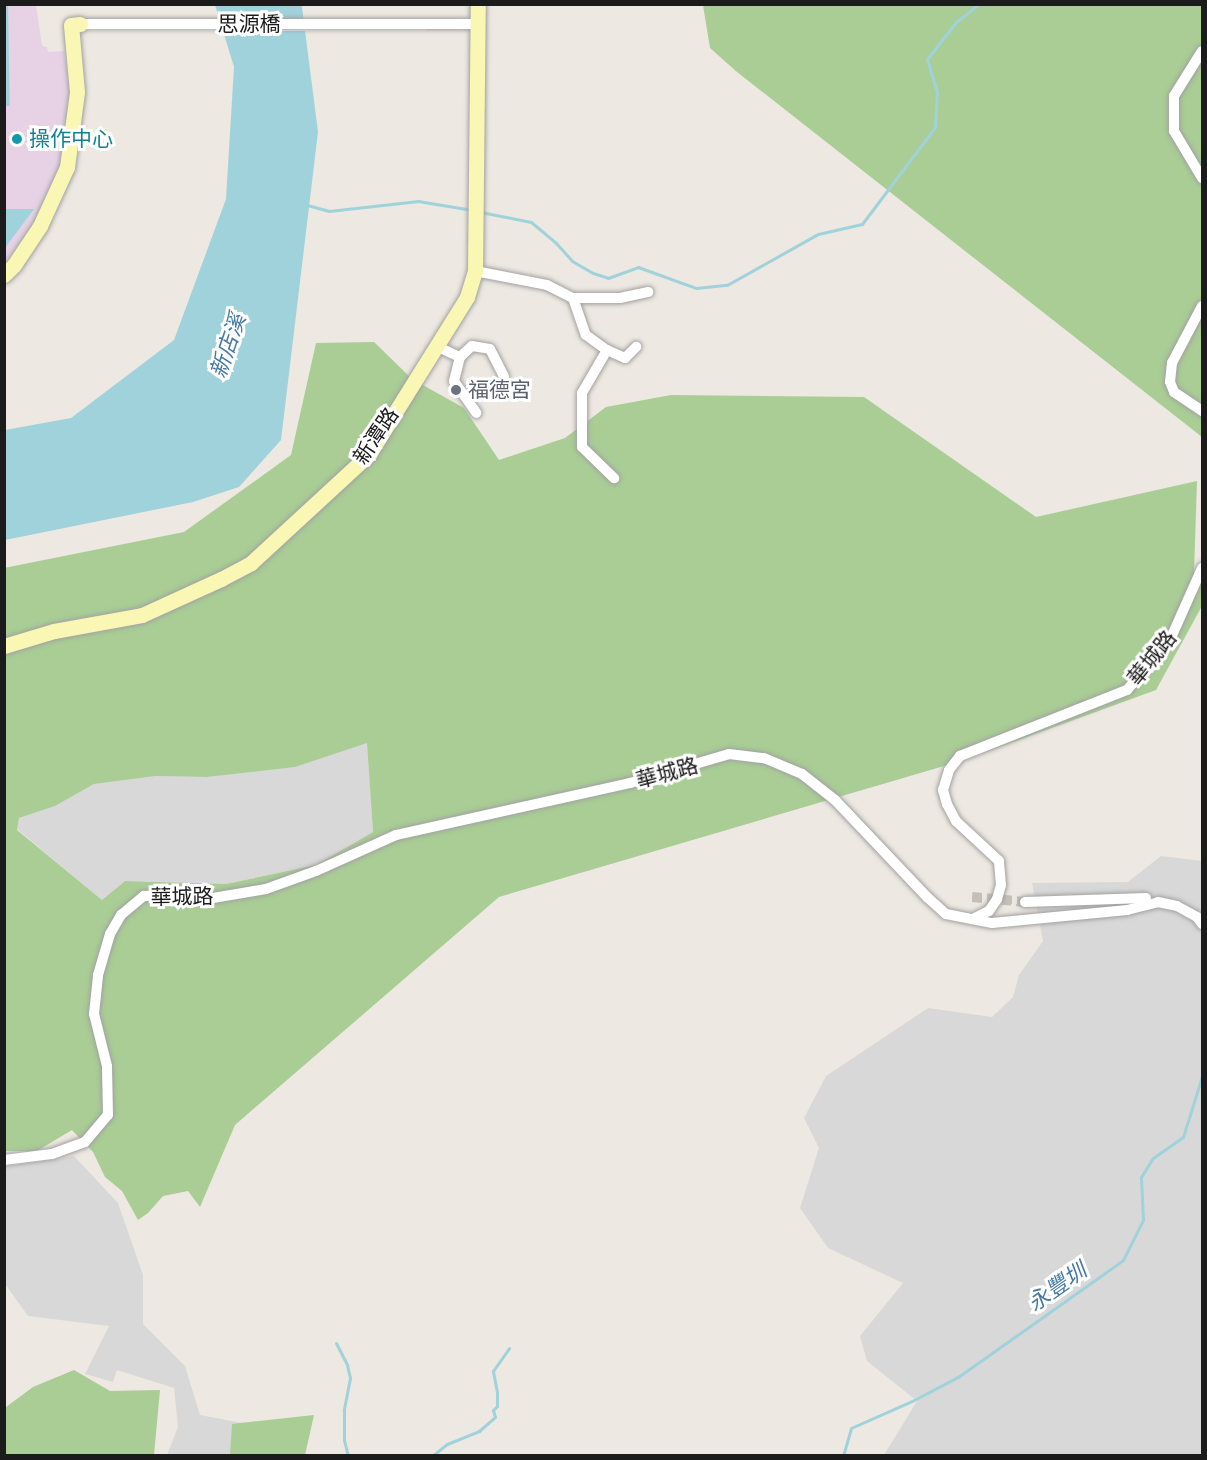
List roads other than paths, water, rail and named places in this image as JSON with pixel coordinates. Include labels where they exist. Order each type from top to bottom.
[{"type":"street","name":"新潭路","points":[[4,646],[54,631],[142,615],[251,563],[369,454],[467,297],[475,271],[478,4]]},
{"type":"street","name":"思源橋","points":[[80,24],[477,24]]},
{"type":"street","points":[[4,275],[14,266],[40,226],[67,167],[77,92],[71,25],[80,24]]},
{"type":"street","points":[[1203,51],[1174,96],[1174,131],[1203,178]]},
{"type":"street","points":[[475,271],[547,285],[573,297],[620,298],[648,292]]},
{"type":"street","points":[[573,297],[586,335],[607,350],[625,358],[636,347]]},
{"type":"street","points":[[1203,306],[1172,363],[1170,382],[1174,392],[1203,411]]},
{"type":"street","points":[[436,346],[460,357]]},
{"type":"street","points":[[476,412],[454,381],[460,357],[472,346],[490,349],[504,377]]},
{"type":"street","points":[[607,350],[582,393],[582,447],[614,478]]},
{"type":"street","name":"華城路","points":[[4,1160],[52,1154],[85,1142],[108,1115],[107,1066],[94,1014],[98,975],[110,934],[121,915],[144,896],[178,895],[207,899],[266,889],[316,871],[396,835],[630,783],[729,754],[764,758],[802,774],[858,822],[927,897],[946,914],[972,919],[989,911],[997,899],[1000,885],[999,861],[956,821],[943,790],[949,770],[960,756],[1127,690],[1170,640],[1203,568]]},
{"type":"street","points":[[1025,902],[1146,898]]},
{"type":"street","points":[[972,919],[992,923],[1127,910],[1158,902],[1177,906],[1197,917],[1203,924]]},
{"type":"water","points":[[4,4],[8,4],[10,106],[6,106]]},
{"type":"water","name":"新店溪","points":[[215,5],[301,5],[302,7],[318,132],[281,440],[239,487],[193,502],[5,540],[5,430],[71,418],[174,340],[226,199],[234,67]]},
{"type":"water","points":[[4,209],[34,209],[5,248]]},
{"type":"waterway","points":[[481,212],[531,222],[556,243],[572,261],[593,273],[608,278],[638,267],[696,288],[727,285],[818,234],[862,224],[935,127],[937,92],[927,59],[956,22],[979,4]]},
{"type":"waterway","points":[[307,205],[329,211],[418,201],[472,210]]},
{"type":"waterway","name":"永豐圳","points":[[843,1456],[851,1428],[912,1401],[958,1377],[1123,1260],[1143,1220],[1141,1177],[1153,1158],[1183,1137],[1202,1076]]},
{"type":"waterway","points":[[336,1343],[347,1365],[350,1378],[344,1410],[344,1440],[348,1456]]},
{"type":"waterway","points":[[432,1456],[447,1444],[479,1431],[495,1417],[493,1410],[497,1406],[497,1392],[493,1371],[509,1348]]},
{"type":"tunnel","points":[[972,897],[1025,902]]},
{"type":"place","name":"操作中心","points":[[17,139]]},
{"type":"place","name":"福德宮","points":[[456,390]]}]
